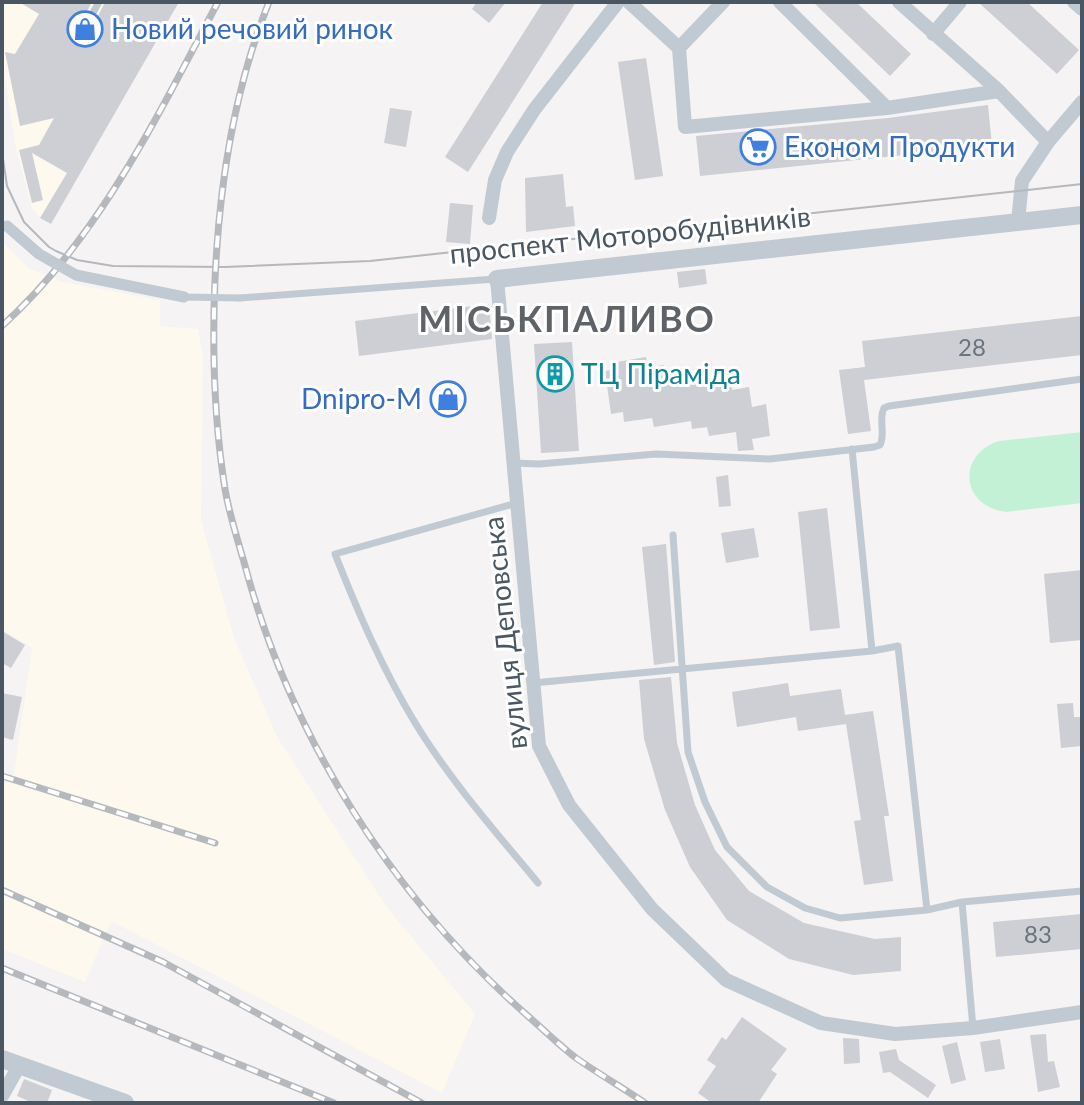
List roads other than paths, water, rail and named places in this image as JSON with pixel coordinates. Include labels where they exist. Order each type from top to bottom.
[{"type":"street","points":[[489,218],[495,180],[507,152],[542,99],[618,2]]},
{"type":"street","points":[[629,2],[679,48],[685,127],[887,108],[999,91]]},
{"type":"street","points":[[679,48],[723,2]]},
{"type":"street","points":[[780,2],[887,108]]},
{"type":"street","points":[[899,2],[999,91],[1048,142]]},
{"type":"street","points":[[933,34],[960,2]]},
{"type":"street","points":[[1074,2],[1082,9]]},
{"type":"street","points":[[1018,222],[1022,181],[1048,142],[1082,102]]},
{"type":"street","name":"проспект Моторобудівників","points":[[497,279],[1082,215]]},
{"type":"street","points":[[4,228],[39,254],[76,275],[184,297]]},
{"type":"street","name":"вулиця Деповська","points":[[497,279],[539,746],[569,805],[652,909],[726,980],[821,1023],[895,1034],[973,1028],[1082,1012]]},
{"type":"street","points":[[2,1096],[10,1063],[125,1103]]},
{"type":"lane","points":[[86,25],[99,2]]},
{"type":"lane","name":"проспект Моторобудівників","points":[[184,297],[240,298],[497,279]]},
{"type":"lane","points":[[513,463],[539,464],[656,454],[770,459],[880,445],[883,440],[881,413],[889,406],[1082,379]]},
{"type":"lane","points":[[852,449],[872,651]]},
{"type":"lane","points":[[517,503],[335,554],[370,642],[415,723],[480,813],[538,883]]},
{"type":"lane","points":[[673,535],[688,752],[705,802],[727,847],[767,887],[805,908],[840,918],[1082,891]]},
{"type":"lane","points":[[533,683],[898,646],[927,910]]},
{"type":"lane","points":[[962,902],[973,1028]]},
{"type":"tram line","points":[[2,152],[7,186],[24,222],[56,251],[77,260],[113,266],[225,267],[370,261],[1082,184]]},
{"type":"railway","points":[[2,326],[37,292],[97,215],[148,132],[218,2]]},
{"type":"railway","points":[[269,2],[246,69],[230,139],[217,245],[214,332],[216,411],[225,489],[264,627],[289,690],[319,751],[391,867],[434,920],[529,1017],[585,1064],[645,1103]]},
{"type":"railway","points":[[2,776],[215,843]]},
{"type":"railway","points":[[2,890],[163,962],[422,1103]]},
{"type":"railway","points":[[2,968],[334,1103]]},
{"type":"place","name":"Новий речовий ринок","points":[[85,29]]},
{"type":"place","name":"Економ Продукти","points":[[758,147]]},
{"type":"place","name":"ТЦ Піраміда","points":[[555,374]]},
{"type":"place","name":"Dnipro-M","points":[[448,399]]},
{"type":"district","name":"МІСЬКПАЛИВО","points":[[567,319]]}]
